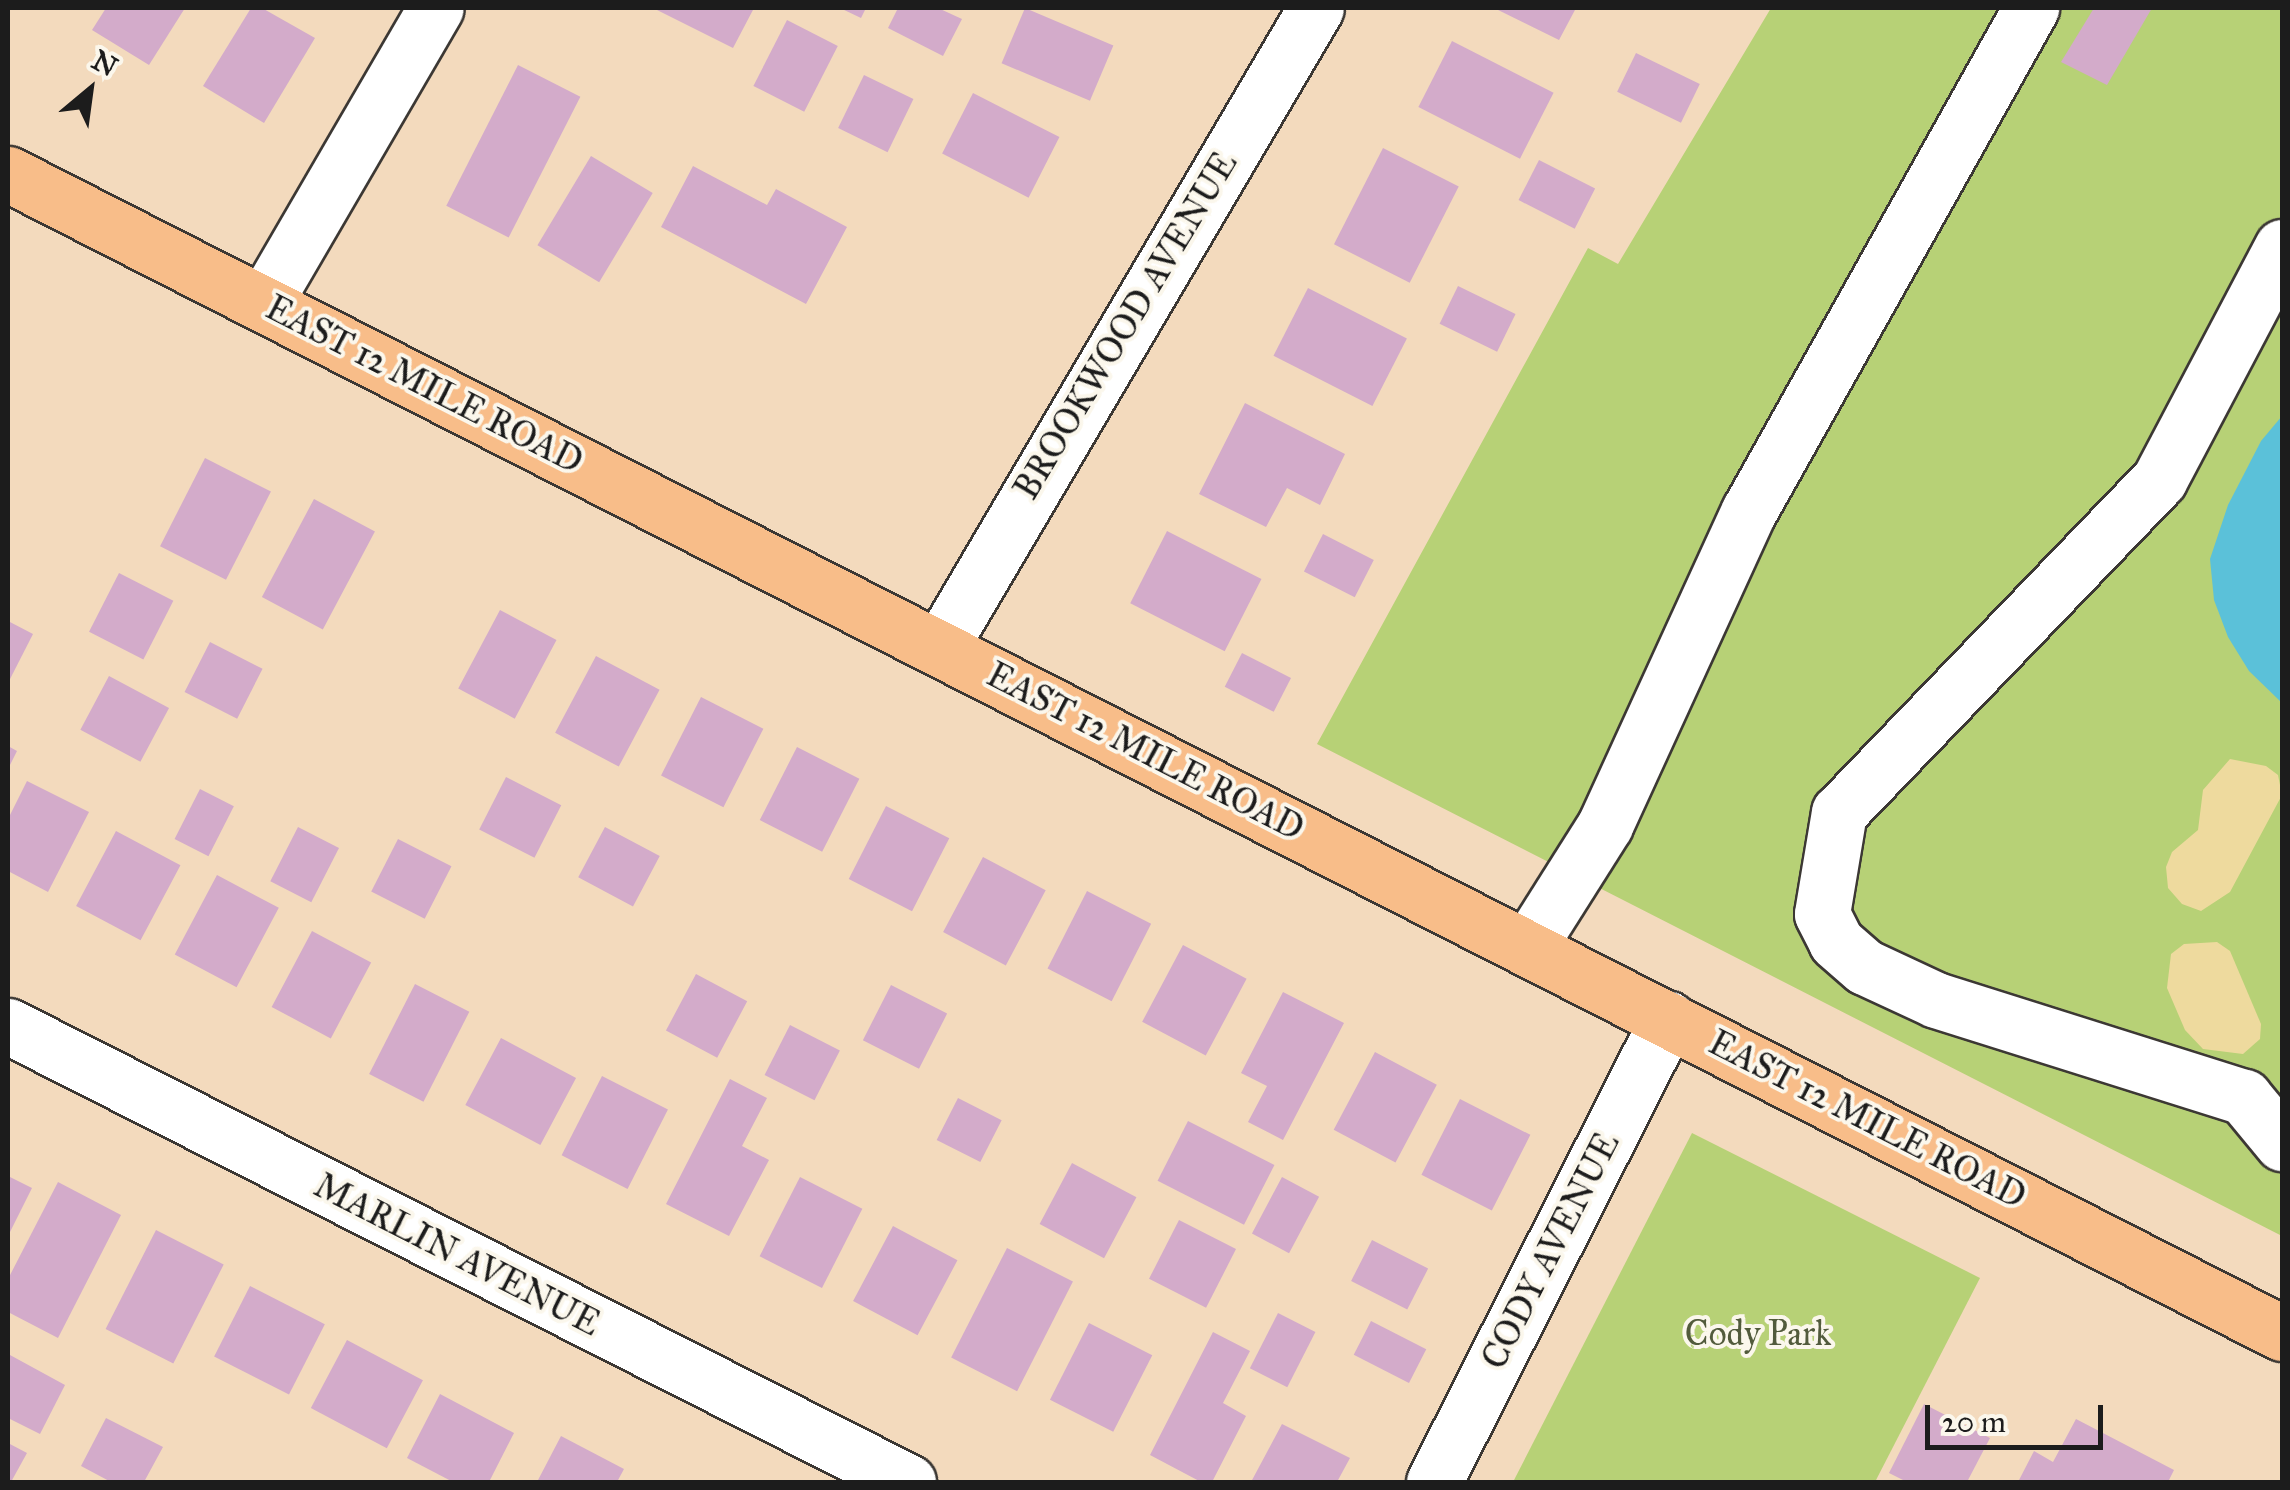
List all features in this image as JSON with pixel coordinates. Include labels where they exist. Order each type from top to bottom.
[{"type":"main road","name":"EAST 12 MILE ROAD","points":[[8,174],[2282,1332]]},
{"type":"street","points":[[264,303],[436,8]]},
{"type":"street","name":"BROOKWOOD AVENUE","points":[[940,647],[1316,8]]},
{"type":"street","points":[[1528,947],[1605,825],[1749,511],[2031,8]]},
{"type":"street","points":[[2282,247],[2159,480],[1839,812],[1826,859],[1822,914],[1836,942],[1865,967],[1936,1000],[2244,1097],[2282,1142]]},
{"type":"street","name":"CODY AVENUE","points":[[1434,1482],[1668,1019]]},
{"type":"street","name":"MARLIN AVENUE","points":[[8,1026],[908,1482]]},
{"type":"green space","points":[[1771,8],[2282,8],[2282,1236],[1317,744],[1588,248],[1618,264]]},
{"type":"green space","name":"Cody Park","points":[[1692,1133],[1980,1278],[1875,1482],[1513,1482]]},
{"type":"sand","points":[[2230,759],[2266,766],[2278,775],[2282,795],[2230,892],[2201,911],[2182,904],[2168,888],[2166,867],[2172,852],[2198,830],[2203,790]]},
{"type":"sand","points":[[2217,942],[2230,951],[2261,1024],[2260,1039],[2243,1054],[2203,1049],[2185,1030],[2167,988],[2171,954],[2184,944]]},
{"type":"water","points":[[2282,416],[2282,703],[2249,671],[2228,637],[2214,600],[2210,559],[2228,505],[2261,441]]},
{"type":"building","points":[[106,8],[185,8],[149,65],[92,30]]},
{"type":"building","points":[[251,8],[262,8],[315,38],[264,123],[203,86]]},
{"type":"building","points":[[653,8],[754,8],[733,48]]},
{"type":"building","points":[[840,8],[866,8],[861,18]]},
{"type":"building","points":[[898,8],[938,8],[962,19],[943,56],[888,28]]},
{"type":"building","points":[[1025,8],[1113,46],[1090,101],[1002,63]]},
{"type":"building","points":[[1494,8],[1576,8],[1559,40]]},
{"type":"building","points":[[2094,8],[2152,8],[2107,85],[2061,62]]},
{"type":"building","points":[[787,20],[838,46],[804,112],[753,86]]},
{"type":"building","points":[[1452,41],[1554,93],[1520,159],[1418,107]]},
{"type":"building","points":[[1636,53],[1700,84],[1681,123],[1617,92]]},
{"type":"building","points":[[518,65],[580,97],[509,238],[446,206]]},
{"type":"building","points":[[864,75],[913,99],[888,152],[838,128]]},
{"type":"building","points":[[973,93],[1059,137],[1029,198],[942,154]]},
{"type":"building","points":[[1383,148],[1459,187],[1410,283],[1334,244]]},
{"type":"building","points":[[591,156],[653,193],[599,282],[537,245]]},
{"type":"building","points":[[1539,160],[1595,189],[1575,229],[1519,200]]},
{"type":"building","points":[[693,166],[767,205],[776,189],[847,227],[806,304],[661,227]]},
{"type":"building","points":[[1458,286],[1516,314],[1497,352],[1440,324]]},
{"type":"building","points":[[1308,288],[1407,338],[1372,406],[1273,356]]},
{"type":"building","points":[[1245,403],[1345,454],[1320,505],[1287,488],[1266,527],[1199,494]]},
{"type":"building","points":[[205,458],[271,492],[226,580],[160,546]]},
{"type":"building","points":[[314,499],[375,531],[323,629],[262,597]]},
{"type":"building","points":[[1167,531],[1261,579],[1225,651],[1130,603]]},
{"type":"building","points":[[1323,534],[1374,560],[1355,597],[1304,571]]},
{"type":"building","points":[[119,573],[173,601],[143,659],[89,632]]},
{"type":"building","points":[[500,610],[557,640],[515,719],[458,689]]},
{"type":"building","points":[[8,621],[33,634],[8,683]]},
{"type":"building","points":[[210,642],[263,669],[237,719],[185,692]]},
{"type":"building","points":[[1242,653],[1291,678],[1274,712],[1225,687]]},
{"type":"building","points":[[596,656],[660,690],[619,767],[555,733]]},
{"type":"building","points":[[109,676],[169,708],[140,762],[80,730]]},
{"type":"building","points":[[701,697],[763,729],[723,807],[661,775]]},
{"type":"building","points":[[8,746],[17,751],[8,769]]},
{"type":"building","points":[[797,747],[859,779],[822,852],[760,820]]},
{"type":"building","points":[[506,777],[561,805],[534,858],[479,830]]},
{"type":"building","points":[[27,781],[89,812],[48,892],[8,871],[8,819]]},
{"type":"building","points":[[200,789],[234,806],[208,856],[175,839]]},
{"type":"building","points":[[886,806],[949,838],[912,911],[849,879]]},
{"type":"building","points":[[298,827],[339,848],[311,902],[270,881]]},
{"type":"building","points":[[605,827],[660,856],[633,906],[578,877]]},
{"type":"building","points":[[116,831],[180,865],[141,940],[76,906]]},
{"type":"building","points":[[398,839],[451,866],[425,919],[371,892]]},
{"type":"building","points":[[983,857],[1046,890],[1006,965],[943,932]]},
{"type":"building","points":[[217,875],[279,908],[237,987],[175,954]]},
{"type":"building","points":[[1087,891],[1151,924],[1112,1001],[1048,969]]},
{"type":"building","points":[[312,931],[371,962],[331,1038],[272,1007]]},
{"type":"building","points":[[1183,945],[1247,979],[1206,1056],[1142,1022]]},
{"type":"building","points":[[696,974],[747,1001],[717,1058],[666,1031]]},
{"type":"building","points":[[415,984],[469,1012],[423,1102],[369,1074]]},
{"type":"building","points":[[891,985],[947,1014],[919,1069],[863,1040]]},
{"type":"building","points":[[1283,992],[1344,1023],[1283,1140],[1248,1122],[1267,1086],[1241,1073]]},
{"type":"building","points":[[790,1025],[840,1050],[814,1100],[765,1075]]},
{"type":"building","points":[[501,1038],[576,1078],[540,1145],[465,1105]]},
{"type":"building","points":[[1375,1052],[1437,1085],[1395,1163],[1334,1130]]},
{"type":"building","points":[[602,1076],[668,1110],[628,1189],[562,1155]]},
{"type":"building","points":[[730,1079],[767,1098],[742,1146],[769,1160],[729,1236],[666,1204]]},
{"type":"building","points":[[958,1098],[1002,1120],[980,1162],[937,1140]]},
{"type":"building","points":[[1460,1099],[1530,1135],[1492,1211],[1421,1175]]},
{"type":"building","points":[[1188,1121],[1274,1165],[1244,1225],[1158,1181]]},
{"type":"building","points":[[1072,1163],[1136,1197],[1104,1258],[1040,1224]]},
{"type":"building","points":[[8,1176],[32,1188],[8,1236]]},
{"type":"building","points":[[800,1177],[862,1209],[822,1288],[760,1256]]},
{"type":"building","points":[[1282,1177],[1319,1197],[1289,1253],[1252,1234]]},
{"type":"building","points":[[58,1182],[121,1215],[58,1338],[8,1312],[8,1279]]},
{"type":"building","points":[[1179,1220],[1236,1249],[1206,1308],[1149,1279]]},
{"type":"building","points":[[893,1226],[957,1260],[918,1335],[853,1301]]},
{"type":"building","points":[[156,1230],[224,1265],[173,1363],[106,1329]]},
{"type":"building","points":[[1372,1240],[1428,1269],[1407,1310],[1351,1281]]},
{"type":"building","points":[[1007,1248],[1073,1282],[1017,1391],[951,1358]]},
{"type":"building","points":[[250,1286],[325,1324],[289,1395],[214,1356]]},
{"type":"building","points":[[1278,1313],[1315,1332],[1287,1387],[1250,1368]]},
{"type":"building","points":[[1371,1321],[1426,1349],[1409,1383],[1354,1355]]},
{"type":"building","points":[[1089,1323],[1152,1355],[1113,1432],[1050,1400]]},
{"type":"building","points":[[1213,1332],[1250,1351],[1223,1403],[1246,1416],[1212,1482],[1201,1482],[1150,1455]]},
{"type":"building","points":[[347,1340],[423,1380],[387,1448],[311,1408]]},
{"type":"building","points":[[10,1355],[65,1385],[40,1434],[8,1418]]},
{"type":"building","points":[[440,1394],[514,1433],[489,1482],[453,1482],[407,1458]]},
{"type":"building","points":[[1924,1404],[1990,1438],[1967,1482],[1907,1482],[1889,1473]]},
{"type":"building","points":[[106,1418],[163,1447],[144,1482],[111,1482],[81,1466]]},
{"type":"building","points":[[2076,1419],[2174,1470],[2168,1482],[2018,1482],[2034,1451],[2053,1462]]},
{"type":"building","points":[[1282,1424],[1350,1458],[1337,1482],[1251,1482]]},
{"type":"building","points":[[561,1436],[624,1469],[617,1482],[537,1482]]},
{"type":"building","points":[[8,1443],[27,1453],[11,1482],[8,1482]]}]
